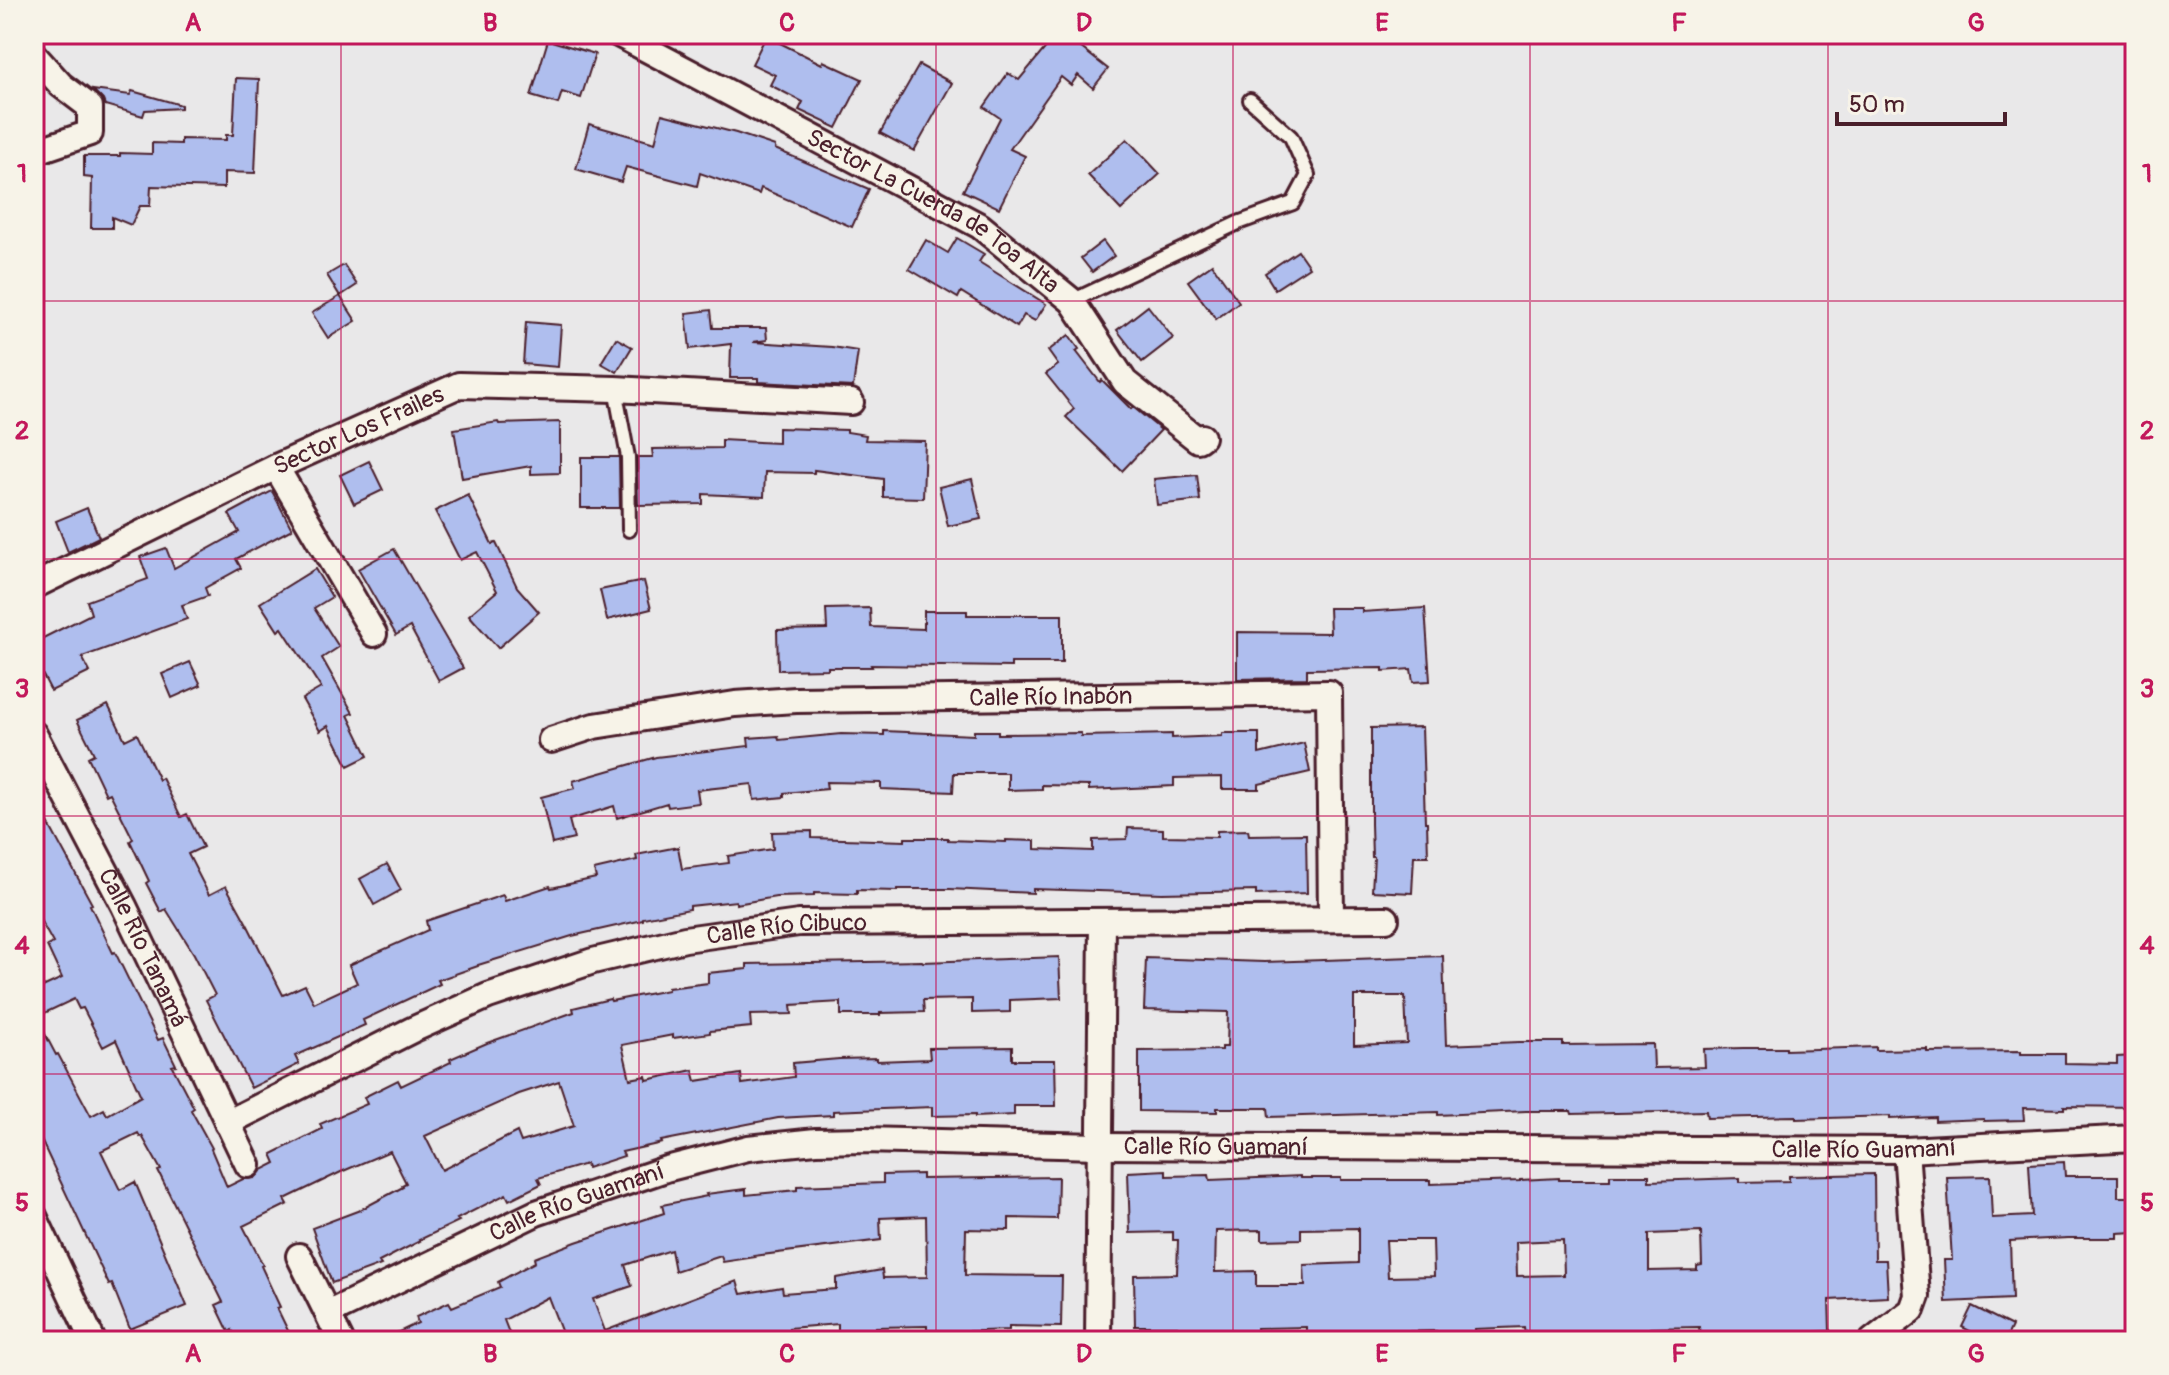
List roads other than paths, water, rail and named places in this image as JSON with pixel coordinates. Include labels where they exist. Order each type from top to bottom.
[{"type":"street","name":"Sector La Cuerda de Toa Alta","points":[[618,34],[980,226],[1072,301],[1125,382],[1198,440],[1202,437]]},
{"type":"street","points":[[34,55],[61,85],[90,107],[90,133],[34,152]]},
{"type":"street","name":"Sector Los Frailes","points":[[34,586],[276,467],[459,385],[615,389],[851,402]]},
{"type":"street","points":[[276,467],[374,634]]},
{"type":"street","name":"Calle Río Inabón","points":[[551,740],[594,726],[735,704],[796,700],[1329,693],[1331,919]]},
{"type":"street","name":"Calle Río Tanamá","points":[[34,734],[124,906],[248,1165]]},
{"type":"street","name":"Calle Río Cibuco","points":[[227,1123],[412,1030],[488,996],[593,961],[685,939],[799,923],[1386,919]]},
{"type":"street","points":[[1098,1341],[1102,921]]},
{"type":"street","name":"Calle Río Guamaní","points":[[329,1313],[536,1213],[666,1169],[748,1148],[816,1141],[1099,1146],[1906,1150],[2135,1138]]},
{"type":"street","points":[[1872,1341],[1912,1310],[1917,1296],[1906,1150]]},
{"type":"street","points":[[34,1216],[93,1341]]},
{"type":"street","points":[[299,1256],[341,1341]]},
{"type":"lane","points":[[1072,301],[1238,223],[1293,203],[1308,175],[1291,137],[1250,100]]},
{"type":"lane","points":[[615,389],[628,457],[629,530]]}]
